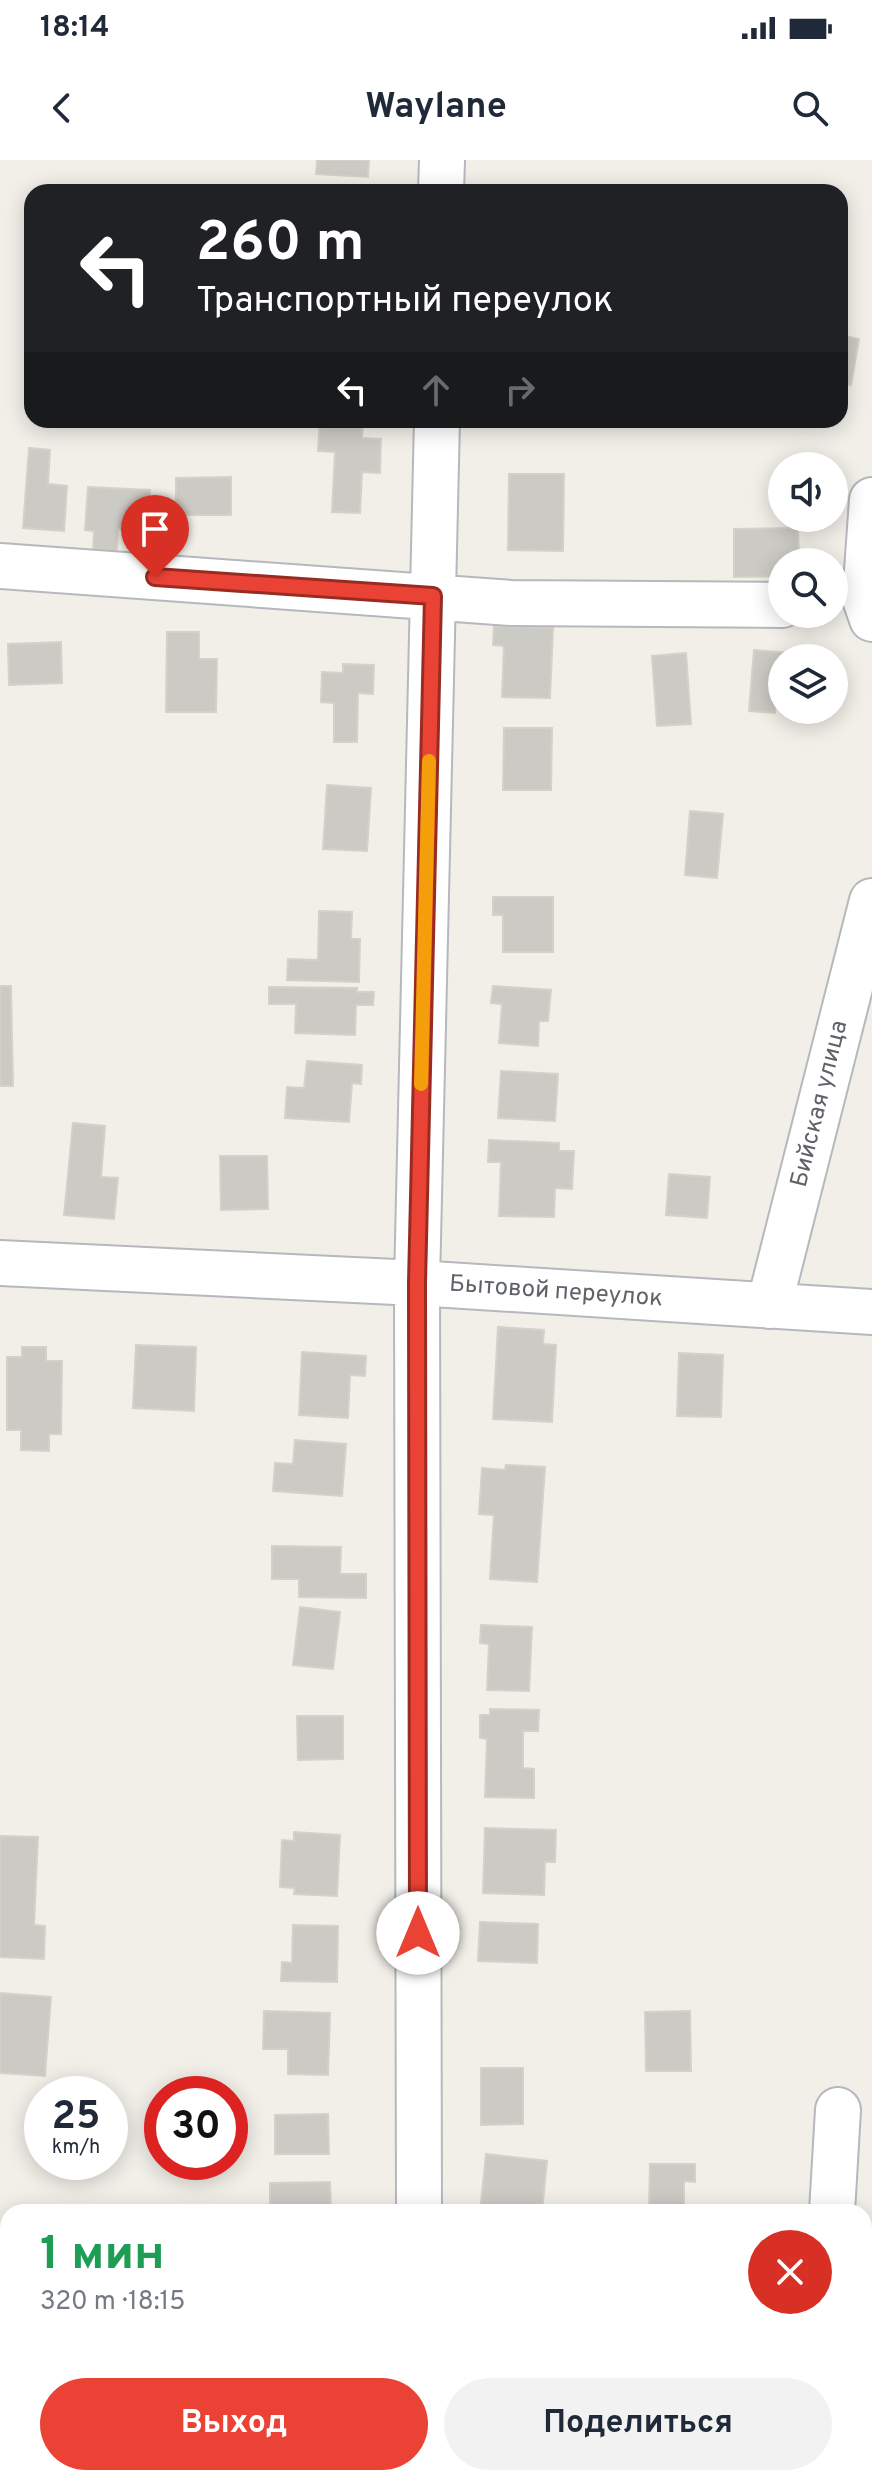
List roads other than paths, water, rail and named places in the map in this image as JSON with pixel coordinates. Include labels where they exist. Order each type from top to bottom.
[{"type":"street","points":[[441,184],[442,160]]},
{"type":"street","points":[[419,2204],[417,1283],[437,428]]},
{"type":"street","points":[[857,606],[872,500]]},
{"type":"street","points":[[0,566],[511,603],[768,605]]},
{"type":"street","name":"Бийская улица","points":[[769,1306],[872,901]]},
{"type":"street","name":"Бытовой переулок","points":[[0,1263],[417,1283],[872,1312]]},
{"type":"street","points":[[832,2204],[838,2110]]}]
